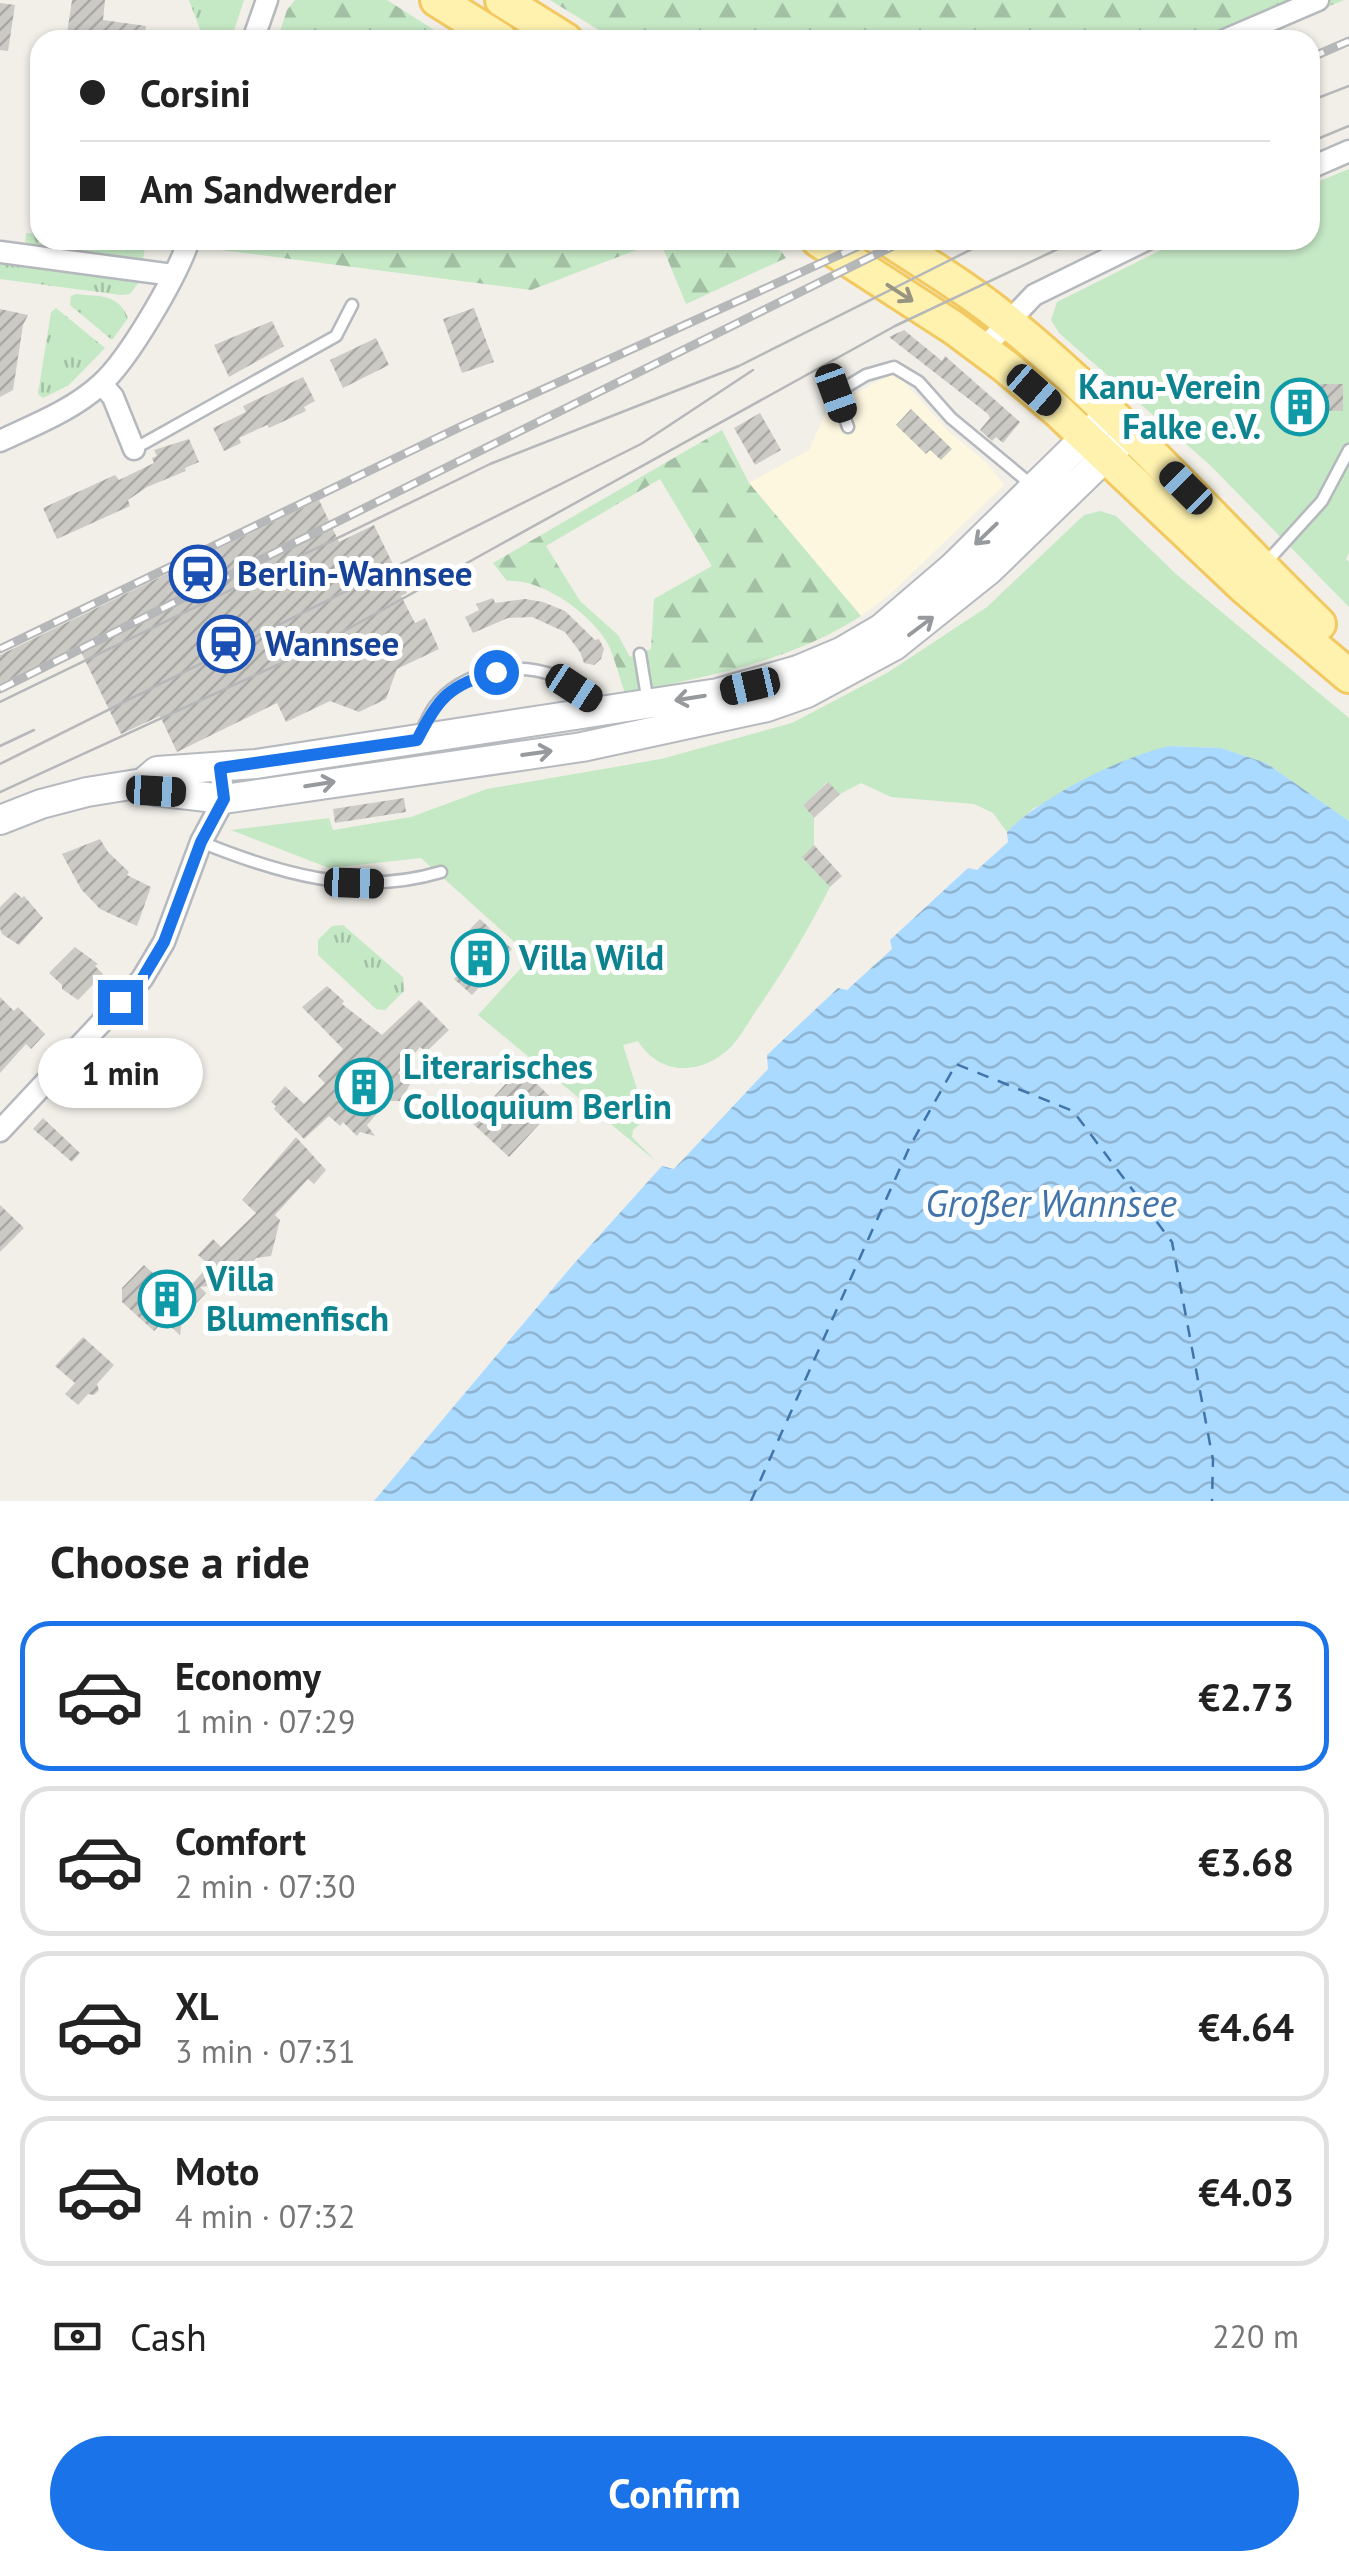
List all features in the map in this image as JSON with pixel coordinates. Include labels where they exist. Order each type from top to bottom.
[{"type":"main road","points":[[437,0],[485,30]]},
{"type":"main road","points":[[502,0],[550,30]]},
{"type":"main road","points":[[833,250],[983,349],[1253,577],[1349,650]]},
{"type":"main road","points":[[904,250],[1007,321],[1119,424],[1203,505],[1253,577],[1349,676]]},
{"type":"main road","points":[[142,783],[156,791],[224,799],[652,734],[766,707],[807,693],[894,646],[943,610],[1044,497],[1119,424]]},
{"type":"main road","points":[[0,820],[41,804],[142,783],[157,772],[220,768],[417,740],[760,684],[842,652],[896,617],[1044,497]]},
{"type":"main road","points":[[648,704],[652,734]]},
{"type":"street","points":[[256,30],[267,0]]},
{"type":"street","points":[[1248,30],[1318,0]]},
{"type":"street","points":[[1320,164],[1349,152]]},
{"type":"street","points":[[0,441],[53,416],[102,384],[152,316],[184,250]]},
{"type":"street","points":[[983,349],[1034,295],[1126,250]]},
{"type":"street","points":[[0,252],[172,275]]},
{"type":"street","points":[[102,384],[112,397],[134,448]]},
{"type":"street","points":[[0,1131],[142,979],[157,957],[201,842],[224,799],[220,768]]},
{"type":"lane","points":[[134,448],[336,336],[352,305]]},
{"type":"lane","points":[[848,426],[836,393],[866,375],[894,366],[918,382],[951,418],[1044,497]]},
{"type":"lane","points":[[1253,577],[1322,501],[1349,450]]},
{"type":"lane","points":[[640,654],[648,704]]},
{"type":"lane","points":[[417,740],[436,705],[461,682],[496,672],[522,668],[557,676],[604,711]]},
{"type":"lane","points":[[201,842],[282,872],[330,882],[376,884],[441,872]]},
{"type":"shaded area","points":[[895,372],[949,432],[987,463],[1004,485],[889,595],[861,616],[749,483],[809,450],[828,408]]},
{"type":"green space","points":[[189,0],[244,0],[234,30],[200,30]]},
{"type":"green space","points":[[295,0],[387,0],[434,30],[280,30]]},
{"type":"green space","points":[[550,0],[1344,0],[1272,30],[599,30]]},
{"type":"green space","points":[[1349,169],[1349,607],[1209,464],[1059,333],[1051,320],[1057,302],[1161,250],[1320,250],[1320,181]]},
{"type":"green space","points":[[72,250],[145,250],[143,259]]},
{"type":"green space","points":[[221,250],[636,250],[531,290]]},
{"type":"green space","points":[[664,250],[779,250],[786,258],[686,304]]},
{"type":"green space","points":[[0,261],[139,282],[130,294],[121,295],[0,279]]},
{"type":"green space","points":[[71,296],[113,300],[124,310],[128,318],[112,340],[70,305]]},
{"type":"green space","points":[[56,308],[105,348],[69,385],[43,398],[38,394],[51,312]]},
{"type":"green space","points":[[722,430],[749,483],[861,616],[777,656],[625,694],[610,648],[580,612],[551,592],[507,581],[493,563]],"holes":[[[660,479],[712,566],[654,599],[651,649],[630,657],[618,635],[580,601],[546,546]]]},
{"type":"green space","points":[[1100,511],[1116,516],[1176,574],[1349,718],[1349,821],[1266,763],[1221,748],[1169,746],[1034,808],[1007,832],[993,813],[974,804],[891,797],[861,783],[840,794],[827,782],[803,805],[814,818],[814,845],[830,887],[787,964],[735,1043],[707,1063],[681,1068],[658,1061],[638,1041],[623,1045],[637,1089],[655,1116],[650,1124],[640,1124],[633,1130],[632,1137],[657,1162],[478,1015],[531,957],[421,858],[329,868],[231,830],[329,818],[333,830],[411,817],[487,789],[661,759],[792,723],[887,673],[987,607],[1084,515]]},
{"type":"green space","points":[[343,925],[403,977],[404,991],[385,1010],[376,1009],[318,955],[318,940],[332,926]]},
{"type":"water","name":"Großer Wannsee","points":[[1169,746],[1221,748],[1266,763],[1349,821],[1349,1501],[374,1501],[571,1267],[662,1166],[674,1169],[768,1069],[767,1055],[838,988],[847,990],[892,949],[890,940],[968,868],[977,870],[1008,842],[1007,832],[1040,805],[1128,759]]},
{"type":"building","points":[[72,0],[105,0],[103,20],[146,26],[145,30],[68,30]]},
{"type":"building","points":[[0,3],[15,5],[8,51],[0,50]]},
{"type":"building","points":[[474,308],[494,362],[462,373],[443,319]]},
{"type":"building","points":[[0,309],[28,315],[13,390],[0,397]]},
{"type":"building","points":[[272,321],[284,346],[229,377],[214,345]]},
{"type":"building","points":[[904,330],[942,361],[945,356],[1020,422],[1003,443],[996,437],[992,441],[980,430],[990,418],[988,414],[889,337]]},
{"type":"building","points":[[376,338],[389,365],[343,388],[330,360]]},
{"type":"building","points":[[303,377],[315,401],[304,407],[306,411],[239,438],[241,443],[224,451],[213,428],[246,412],[243,406]]},
{"type":"building","points":[[1290,384],[1343,384],[1343,411],[1309,411],[1309,430],[1290,430]]},
{"type":"building","points":[[911,409],[952,449],[941,460],[930,450],[926,454],[896,425]]},
{"type":"building","points":[[760,413],[781,450],[755,465],[734,428]]},
{"type":"building","points":[[189,439],[199,462],[147,487],[128,500],[130,506],[57,539],[43,508],[115,475],[119,480],[154,463],[154,450]]},
{"type":"building","points":[[319,500],[339,542],[374,525],[407,593],[401,596],[415,623],[425,618],[439,649],[397,669],[386,699],[359,712],[330,701],[286,722],[277,703],[177,752],[160,716],[121,734],[78,646],[0,684],[0,655]]},
{"type":"building","points":[[493,598],[495,603],[525,599],[543,602],[565,611],[595,640],[599,639],[604,649],[601,659],[594,665],[584,663],[565,632],[532,617],[508,618],[473,633],[465,617],[479,610],[476,604]]},
{"type":"building","points":[[828,782],[840,794],[814,818],[803,805]]},
{"type":"building","points":[[404,798],[406,812],[335,823],[333,809]]},
{"type":"building","points":[[100,839],[129,872],[127,875],[151,887],[137,926],[100,909],[81,889],[62,854]]},
{"type":"building","points":[[814,845],[842,876],[830,887],[802,857]]},
{"type":"building","points":[[15,892],[24,896],[43,918],[19,945],[2,934],[0,928],[0,907]]},
{"type":"building","name":"Villa Wild","points":[[480,919],[512,949],[502,959],[500,975],[487,979],[472,995],[454,979],[463,970],[454,956]]},
{"type":"building","points":[[75,947],[98,964],[95,966],[103,974],[78,1000],[49,973]]},
{"type":"building","points":[[327,986],[344,1001],[342,1004],[382,1035],[419,1000],[449,1030],[426,1052],[420,1047],[398,1073],[410,1084],[401,1101],[388,1101],[367,1125],[375,1136],[360,1132],[357,1136],[343,1122],[340,1126],[329,1116],[304,1139],[271,1102],[285,1086],[304,1104],[325,1083],[318,1076],[343,1049],[302,1007]]},
{"type":"building","points":[[0,997],[14,1011],[18,1007],[45,1034],[31,1049],[26,1044],[0,1073]]},
{"type":"building","points":[[520,1068],[558,1104],[509,1157],[471,1122]]},
{"type":"building","points":[[43,1118],[80,1153],[72,1162],[33,1129]]},
{"type":"building","points":[[296,1137],[326,1170],[314,1184],[308,1179],[275,1215],[280,1220],[271,1256],[256,1258],[231,1283],[200,1287],[206,1293],[182,1319],[180,1335],[164,1321],[154,1331],[122,1302],[122,1288],[144,1265],[170,1288],[176,1282],[186,1291],[209,1265],[198,1255],[213,1239],[221,1247],[256,1213],[242,1200]]},
{"type":"building","points":[[0,1205],[24,1228],[0,1252]]},
{"type":"building","points":[[83,1337],[114,1365],[97,1384],[99,1390],[88,1394],[78,1405],[65,1394],[75,1383],[55,1366]]},
{"type":"ferry route","points":[[751,1501],[910,1146],[956,1064],[1073,1111],[1172,1242],[1213,1460],[1212,1501]]},
{"type":"tram line","points":[[1320,97],[1349,86]]},
{"type":"tram line","points":[[1320,138],[1349,126]]},
{"type":"tram line","points":[[0,702],[490,464],[739,366],[970,250]]},
{"type":"tram line","points":[[0,792],[308,651],[895,326],[1056,250]]},
{"type":"tram line","points":[[0,764],[641,444],[753,370]]},
{"type":"tram line","points":[[0,746],[34,730]]},
{"type":"railway","points":[[1320,54],[1349,41]]},
{"type":"railway","points":[[0,649],[460,427],[850,250]]},
{"type":"railway","points":[[0,689],[885,250]]},
{"type":"place","name":"Kanu-Verein Falke e.V.","points":[[1300,407]]},
{"type":"place","name":"Berlin-Wannsee","points":[[198,574]]},
{"type":"place","name":"Wannsee","points":[[226,644]]},
{"type":"place","name":"Villa Wild","points":[[480,958]]},
{"type":"place","name":"Literarisches Colloquium Berlin","points":[[364,1087]]},
{"type":"place","name":"Villa Blumenfisch","points":[[167,1299]]},
{"type":"route","points":[[120,1002],[142,979],[164,942],[201,842],[224,799],[220,768],[417,740],[436,705],[461,682],[496,672]]}]
